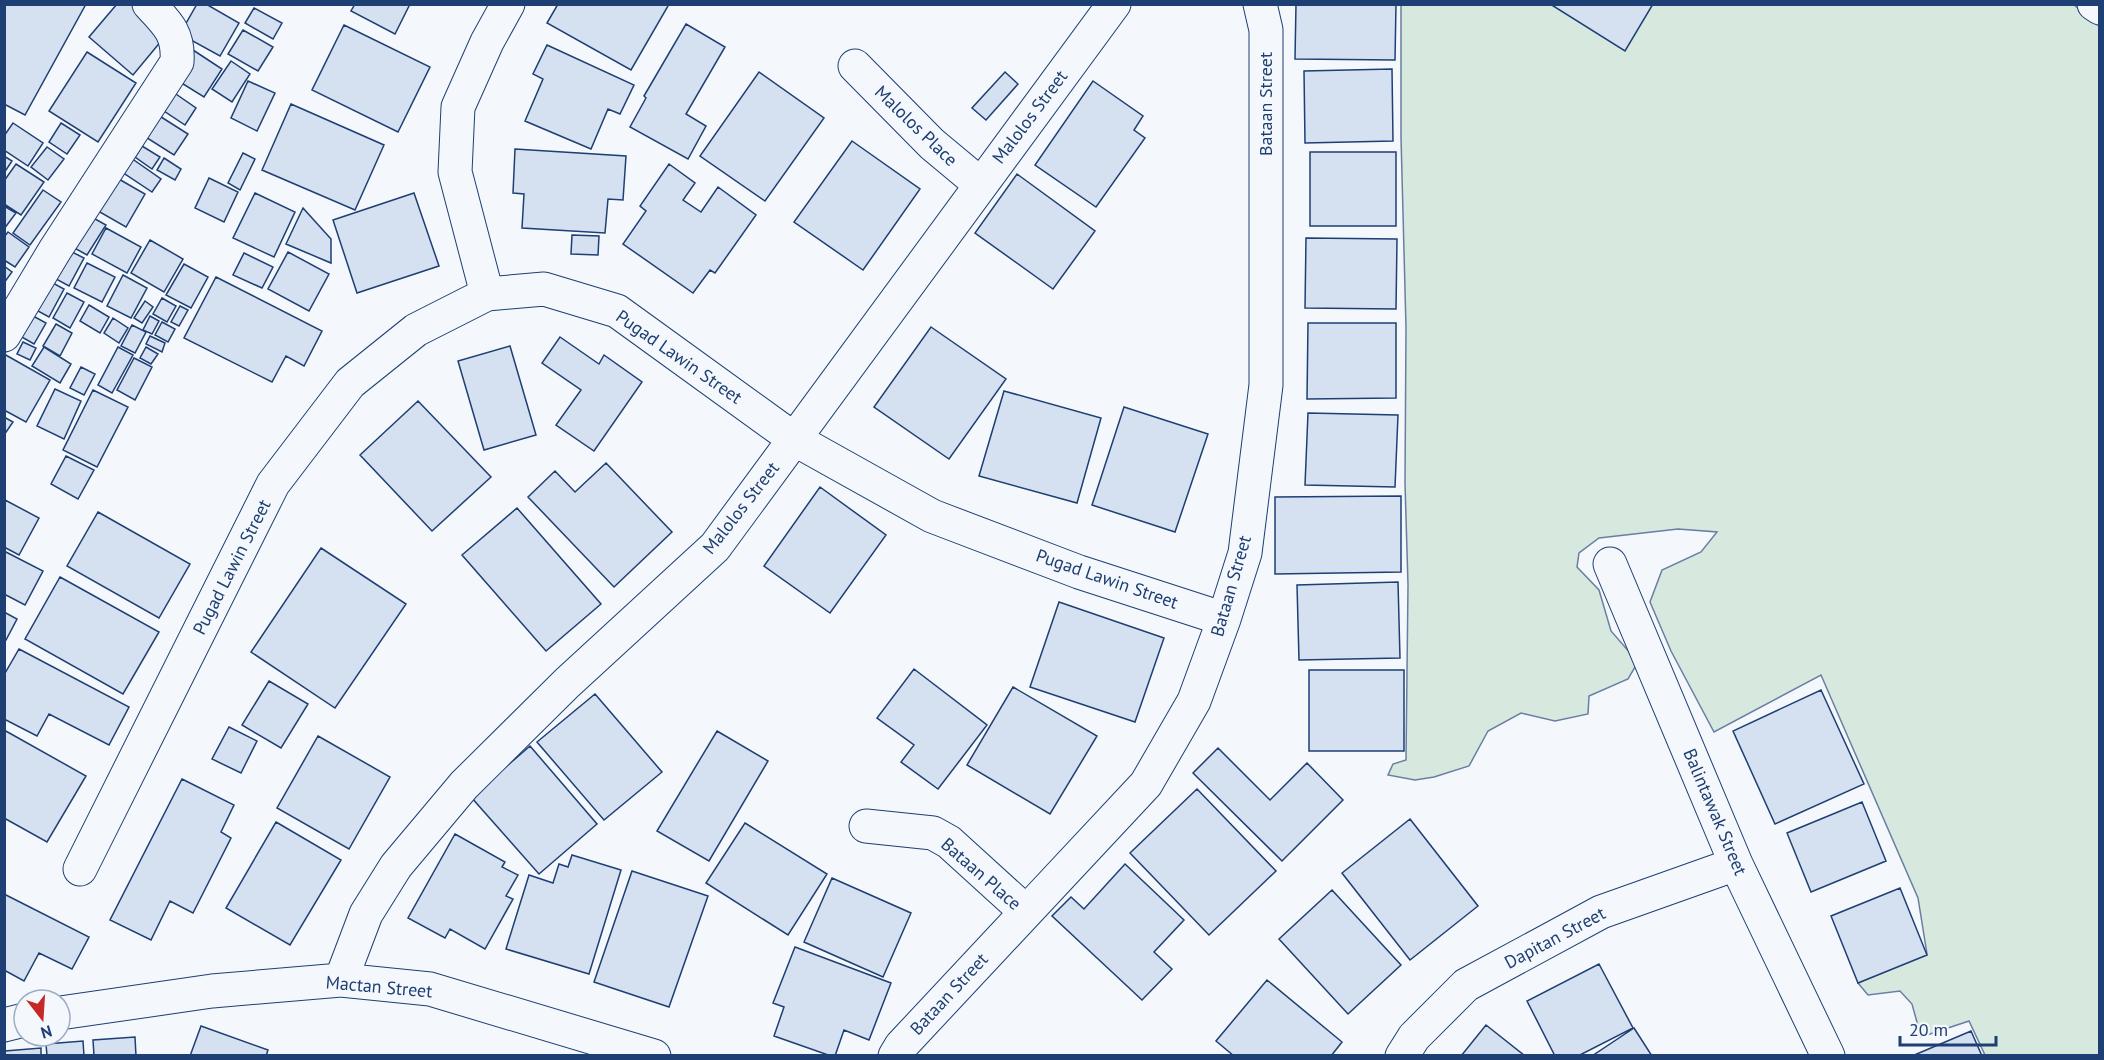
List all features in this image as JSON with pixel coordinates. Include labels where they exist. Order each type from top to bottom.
[{"type":"street","points":[[4,335],[55,250],[177,62],[178,45],[170,27],[150,4]]},
{"type":"street","points":[[487,294],[455,172],[458,107],[487,42],[508,4]]},
{"type":"street","name":"Malolos Street","points":[[341,980],[366,914],[396,866],[464,785],[567,683],[715,547],[1114,4]]},
{"type":"street","name":"Bataan Street","points":[[895,1056],[901,1046],[1146,784],[1194,701],[1224,619],[1245,553],[1266,385],[1266,30],[1260,4]]},
{"type":"street","points":[[2094,4],[2100,8]]},
{"type":"street","name":"Malolos Place","points":[[855,66],[932,144],[980,184]]},
{"type":"street","name":"Pugad Lawin Street","points":[[80,869],[273,484],[350,383],[416,330],[487,294],[544,289],[616,311],[794,439],[932,516],[1079,572],[1224,619]]},
{"type":"street","name":"Balintawak Street","points":[[1610,564],[1736,864],[1828,1056]]},
{"type":"street","name":"Bataan Place","points":[[866,826],[933,833],[950,842],[1026,912]]},
{"type":"street","name":"Dapitan Street","points":[[1402,1056],[1414,1037],[1466,985],[1601,912],[1736,864]]},
{"type":"street","name":"Mactan Street","points":[[72,1011],[212,991],[341,980],[430,989],[654,1056]]},
{"type":"shaded area","points":[[2073,4],[2099,26],[2099,1055],[1985,1055],[1969,1021],[1921,1037],[1912,1004],[1900,991],[1868,995],[1858,983],[1927,954],[1918,898],[1821,675],[1714,732],[1671,651],[1650,602],[1662,570],[1701,552],[1717,532],[1678,529],[1599,538],[1579,553],[1577,567],[1599,590],[1611,631],[1638,662],[1628,679],[1589,696],[1588,714],[1555,721],[1521,713],[1488,731],[1469,766],[1434,777],[1415,780],[1388,775],[1393,764],[1406,760],[1408,585],[1401,5]]},
{"type":"building","points":[[4,4],[86,4],[25,115],[4,104]]},
{"type":"building","points":[[117,4],[133,4],[167,34],[133,75],[89,37]]},
{"type":"building","points":[[197,4],[206,4],[239,23],[220,56],[180,34]]},
{"type":"building","points":[[355,4],[410,4],[395,34],[351,11]]},
{"type":"building","points":[[558,4],[665,4],[668,6],[631,70],[547,23]]},
{"type":"building","points":[[1296,4],[1396,4],[1395,60],[1295,59]]},
{"type":"building","points":[[1550,4],[1653,4],[1625,51]]},
{"type":"building","points":[[254,8],[282,23],[273,39],[245,23]]},
{"type":"building","points":[[686,24],[725,47],[686,114],[706,126],[688,159],[630,127],[646,98],[644,96]]},
{"type":"building","points":[[344,25],[430,67],[398,132],[312,90]]},
{"type":"building","points":[[243,30],[273,47],[258,71],[228,54]]},
{"type":"building","points":[[547,45],[634,85],[620,114],[608,109],[591,149],[525,121],[543,79],[533,74]]},
{"type":"building","points":[[193,50],[222,69],[204,97],[175,79]]},
{"type":"building","points":[[87,52],[136,83],[98,142],[49,111]]},
{"type":"building","points":[[231,61],[250,74],[232,102],[212,89]]},
{"type":"building","points":[[1392,69],[1393,141],[1305,143],[1304,71]]},
{"type":"building","points":[[759,72],[824,118],[765,201],[700,156]]},
{"type":"building","points":[[1005,72],[1018,84],[986,120],[972,108]]},
{"type":"building","points":[[248,81],[275,93],[257,131],[231,118]]},
{"type":"building","points":[[1093,81],[1143,116],[1134,130],[1145,138],[1096,207],[1035,165]]},
{"type":"building","points":[[173,92],[196,108],[185,125],[161,109]]},
{"type":"building","points":[[291,104],[384,145],[355,210],[262,170]]},
{"type":"building","points":[[158,115],[188,134],[174,155],[144,136]]},
{"type":"building","points":[[13,123],[43,143],[28,166],[4,150],[4,136]]},
{"type":"building","points":[[61,123],[80,135],[67,154],[49,142]]},
{"type":"building","points":[[852,141],[920,189],[863,270],[794,222]]},
{"type":"building","points":[[142,146],[160,157],[152,169],[135,157]]},
{"type":"building","points":[[47,147],[64,159],[48,180],[31,167]]},
{"type":"building","points":[[515,149],[626,156],[623,200],[608,199],[605,233],[522,228],[524,194],[513,193]]},
{"type":"building","points":[[1310,152],[1396,152],[1396,226],[1310,226]]},
{"type":"building","points":[[243,153],[255,159],[240,190],[228,183]]},
{"type":"building","points":[[4,156],[12,161],[4,173]]},
{"type":"building","points":[[131,158],[161,179],[152,192],[122,172]]},
{"type":"building","points":[[164,158],[181,169],[175,180],[157,170]]},
{"type":"building","points":[[16,164],[44,182],[21,215],[4,204],[4,181]]},
{"type":"building","points":[[669,164],[695,183],[683,200],[701,212],[718,187],[756,215],[715,273],[710,270],[693,293],[623,244],[646,211],[640,206]]},
{"type":"building","points":[[1017,174],[1095,231],[1053,289],[975,233]]},
{"type":"building","points":[[117,178],[145,194],[126,227],[98,211]]},
{"type":"building","points":[[209,178],[238,192],[224,222],[195,208]]},
{"type":"building","points":[[43,190],[61,202],[30,245],[13,233]]},
{"type":"building","points":[[255,193],[295,212],[274,257],[233,238]]},
{"type":"building","points":[[414,193],[439,266],[357,293],[333,220]]},
{"type":"building","points":[[4,206],[16,213],[4,229]]},
{"type":"building","points":[[303,208],[331,239],[331,263],[286,244]]},
{"type":"building","points":[[88,215],[106,225],[87,255],[69,245]]},
{"type":"building","points":[[106,228],[141,247],[127,273],[92,254]]},
{"type":"building","points":[[8,232],[29,247],[15,267],[4,260],[4,237]]},
{"type":"building","points":[[572,235],[599,236],[598,255],[571,254]]},
{"type":"building","points":[[1306,238],[1397,239],[1396,309],[1305,308]]},
{"type":"building","points":[[150,240],[183,259],[164,292],[131,273]]},
{"type":"building","points":[[60,246],[84,258],[69,286],[45,273]]},
{"type":"building","points":[[288,252],[329,274],[309,311],[268,289]]},
{"type":"building","points":[[244,253],[273,267],[262,288],[233,275]]},
{"type":"building","points":[[87,263],[115,277],[102,302],[74,288]]},
{"type":"building","points":[[184,264],[208,277],[191,308],[166,295]]},
{"type":"building","points":[[4,266],[12,272],[4,283]]},
{"type":"building","points":[[123,275],[147,288],[131,318],[107,306]]},
{"type":"building","points":[[40,276],[64,289],[49,317],[25,304]]},
{"type":"building","points":[[216,277],[322,331],[304,366],[286,356],[272,382],[184,338]]},
{"type":"building","points":[[67,293],[84,302],[70,328],[53,318]]},
{"type":"building","points":[[162,298],[176,306],[167,322],[153,314]]},
{"type":"building","points":[[145,301],[153,307],[142,323],[134,318]]},
{"type":"building","points":[[89,305],[109,317],[100,333],[80,321]]},
{"type":"building","points":[[180,306],[188,310],[179,326],[171,322]]},
{"type":"building","points":[[24,311],[46,323],[34,344],[13,332]]},
{"type":"building","points":[[150,316],[159,321],[152,334],[143,330]]},
{"type":"building","points":[[113,318],[128,328],[119,343],[104,333]]},
{"type":"building","points":[[162,322],[175,329],[168,342],[155,335]]},
{"type":"building","points":[[1308,323],[1396,323],[1396,398],[1307,399]]},
{"type":"building","points":[[56,324],[72,333],[60,356],[43,346]]},
{"type":"building","points":[[132,325],[146,332],[135,353],[121,346]]},
{"type":"building","points":[[931,327],[1006,379],[949,459],[874,407]]},
{"type":"building","points":[[150,336],[165,343],[162,352],[146,344]]},
{"type":"building","points":[[560,337],[599,364],[604,355],[642,382],[594,451],[556,425],[581,390],[542,363]]},
{"type":"building","points":[[23,342],[36,348],[30,360],[17,354]]},
{"type":"building","points":[[510,346],[536,435],[484,450],[458,361]]},
{"type":"building","points":[[44,347],[71,364],[60,383],[32,366]]},
{"type":"building","points":[[118,347],[133,355],[112,393],[98,385]]},
{"type":"building","points":[[146,347],[158,354],[151,364],[140,358]]},
{"type":"building","points":[[4,354],[50,380],[26,422],[4,410]]},
{"type":"building","points":[[134,358],[152,367],[135,400],[117,390]]},
{"type":"building","points":[[81,367],[95,374],[84,395],[70,388]]},
{"type":"building","points":[[55,389],[81,401],[64,439],[37,426]]},
{"type":"building","points":[[93,390],[128,407],[97,467],[63,450]]},
{"type":"building","points":[[1004,391],[1101,418],[1077,503],[979,476]]},
{"type":"building","points":[[418,401],[491,477],[432,531],[360,455]]},
{"type":"building","points":[[1124,407],[1208,434],[1175,532],[1092,505]]},
{"type":"building","points":[[1308,413],[1398,415],[1395,487],[1305,485]]},
{"type":"building","points":[[4,417],[13,422],[4,435]]},
{"type":"building","points":[[66,456],[94,470],[78,499],[51,484]]},
{"type":"building","points":[[606,463],[672,532],[614,587],[528,497],[555,471],[575,492]]},
{"type":"building","points":[[820,487],[886,535],[830,613],[764,566]]},
{"type":"building","points":[[1401,496],[1401,572],[1275,574],[1275,497]]},
{"type":"building","points":[[5,500],[39,518],[19,555],[4,547]]},
{"type":"building","points":[[517,508],[601,604],[546,651],[462,555]]},
{"type":"building","points":[[98,512],[190,564],[159,618],[67,566]]},
{"type":"building","points":[[321,548],[406,604],[335,708],[251,652]]},
{"type":"building","points":[[4,551],[43,571],[25,605],[4,594]]},
{"type":"building","points":[[60,577],[159,632],[123,694],[25,639]]},
{"type":"building","points":[[1398,582],[1400,658],[1299,660],[1297,585]]},
{"type":"building","points":[[1059,602],[1164,638],[1135,722],[1030,687]]},
{"type":"building","points":[[4,612],[17,619],[6,640],[4,639]]},
{"type":"building","points":[[19,649],[129,707],[109,745],[49,714],[37,736],[4,719],[4,675]]},
{"type":"building","points":[[914,669],[987,725],[938,789],[901,762],[914,745],[877,718]]},
{"type":"building","points":[[1309,670],[1404,670],[1404,751],[1309,751]]},
{"type":"building","points":[[269,681],[308,704],[281,748],[242,725]]},
{"type":"building","points":[[1013,687],[1097,736],[1050,814],[967,765]]},
{"type":"building","points":[[1821,690],[1864,784],[1775,824],[1733,731]]},
{"type":"building","points":[[595,694],[662,772],[604,820],[537,742]]},
{"type":"building","points":[[229,727],[257,741],[241,773],[212,759]]},
{"type":"building","points":[[4,730],[86,776],[47,842],[4,818]]},
{"type":"building","points":[[717,731],[768,761],[709,861],[657,831]]},
{"type":"building","points":[[318,736],[390,777],[349,849],[277,808]]},
{"type":"building","points":[[530,746],[597,824],[539,874],[471,797]]},
{"type":"building","points":[[1218,748],[1270,800],[1307,763],[1343,800],[1282,861],[1193,773]]},
{"type":"building","points":[[182,779],[234,805],[221,832],[231,838],[193,913],[170,901],[151,940],[110,920]]},
{"type":"building","points":[[1197,789],[1276,871],[1209,935],[1130,853]]},
{"type":"building","points":[[1862,802],[1886,861],[1811,892],[1787,833]]},
{"type":"building","points":[[1410,819],[1478,906],[1410,960],[1342,873]]},
{"type":"building","points":[[276,822],[341,860],[290,945],[226,908]]},
{"type":"building","points":[[745,823],[827,874],[788,935],[706,883]]},
{"type":"building","points":[[455,834],[505,862],[502,867],[518,875],[506,896],[513,899],[485,949],[450,929],[445,938],[408,918]]},
{"type":"building","points":[[572,855],[621,870],[589,974],[506,949],[529,875],[553,883],[559,864],[568,867]]},
{"type":"building","points":[[1125,864],[1184,920],[1154,952],[1172,969],[1142,1000],[1052,916],[1071,897],[1084,909]]},
{"type":"building","points":[[632,871],[708,896],[669,1007],[594,982]]},
{"type":"building","points":[[832,878],[911,913],[883,977],[804,942]]},
{"type":"building","points":[[1900,888],[1927,955],[1858,983],[1831,916]]},
{"type":"building","points":[[1332,890],[1401,965],[1348,1014],[1279,939]]},
{"type":"building","points":[[4,894],[89,937],[72,969],[39,953],[24,981],[4,970]]},
{"type":"building","points":[[795,947],[891,983],[869,1040],[844,1030],[835,1056],[831,1056],[774,1036],[784,1007],[773,1003]]},
{"type":"building","points":[[1599,964],[1633,1028],[1578,1056],[1555,1056],[1527,1001]]},
{"type":"building","points":[[1267,980],[1342,1042],[1331,1056],[1234,1056],[1216,1041]]},
{"type":"building","points":[[1486,1025],[1525,1056],[1461,1056]]},
{"type":"building","points":[[201,1026],[268,1050],[266,1056],[190,1056]]},
{"type":"building","points":[[1634,1028],[1652,1056],[1592,1056]]},
{"type":"building","points":[[1971,1031],[1982,1056],[1912,1056]]},
{"type":"building","points":[[135,1037],[136,1056],[94,1056],[93,1040]]},
{"type":"building","points":[[83,1041],[84,1056],[47,1056],[46,1048],[72,1048],[72,1042]]},
{"type":"building","points":[[41,1048],[41,1056],[5,1056],[5,1051]]}]
